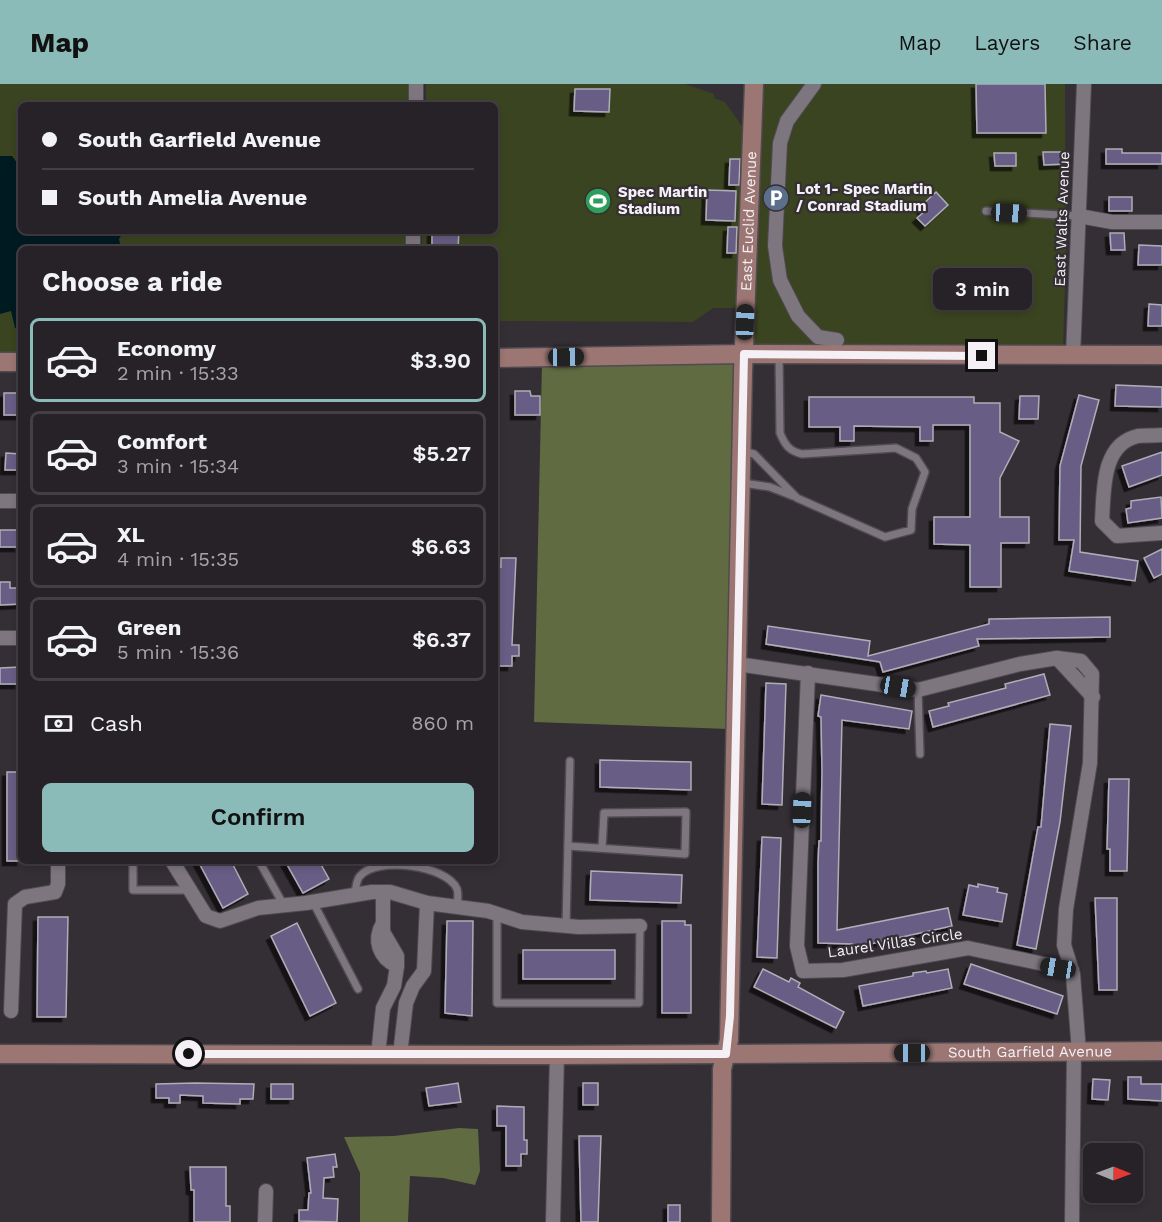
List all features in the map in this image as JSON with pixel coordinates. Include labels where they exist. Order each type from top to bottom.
[{"type":"street","points":[[416,84],[416,102]]},
{"type":"street","name":"East Euclid Avenue","points":[[721,1222],[722,1069],[729,1040],[741,450],[754,84]]},
{"type":"street","points":[[814,84],[787,121],[780,143],[774,246],[780,280],[798,316],[819,337],[837,340]]},
{"type":"street","name":"East Walts Avenue","points":[[1073,356],[1084,84]]},
{"type":"street","points":[[1079,216],[1112,222],[1162,222]]},
{"type":"street","points":[[498,358],[744,354],[1162,355]]},
{"type":"street","points":[[0,362],[18,362]]},
{"type":"street","points":[[1162,435],[1137,436],[1118,447],[1108,464],[1102,521],[1117,536],[1162,533]]},
{"type":"street","points":[[0,501],[18,501]]},
{"type":"street","points":[[0,638],[18,638]]},
{"type":"street","points":[[737,664],[918,690],[987,671],[1057,658],[1074,659],[1087,666],[1092,674],[1090,763],[1066,909],[1064,945],[1072,970],[1077,1052],[1072,1222]]},
{"type":"street","name":"Laurel Villas Circle","points":[[808,673],[797,946],[803,971],[843,970],[968,948],[1072,970]]},
{"type":"street","points":[[11,1011],[15,904],[25,897],[55,892],[58,884],[58,864]]},
{"type":"street","points":[[174,864],[206,916],[220,921],[258,908],[383,892],[427,903],[497,914],[522,922],[566,926],[640,926]]},
{"type":"street","points":[[378,1055],[383,1008],[394,986],[397,966],[397,956],[383,932],[383,892]]},
{"type":"street","points":[[400,1055],[406,1003],[413,986],[424,971],[427,903]]},
{"type":"street","name":"South Garfield Avenue","points":[[0,1054],[557,1055],[1162,1051]]},
{"type":"street","points":[[553,1222],[557,1055]]},
{"type":"street","points":[[265,1222],[266,1191]]},
{"type":"lane","points":[[986,212],[1079,216]]},
{"type":"lane","points":[[741,482],[770,487],[885,537],[911,530],[912,509],[925,472],[916,458],[896,448],[802,454],[791,451],[780,433],[779,354]]},
{"type":"lane","points":[[741,450],[754,454],[797,498]]},
{"type":"lane","points":[[918,690],[920,754]]},
{"type":"lane","points":[[566,926],[570,761]]},
{"type":"lane","points":[[568,846],[685,854],[686,812],[604,813],[602,848]]},
{"type":"lane","points":[[133,864],[133,890],[189,890]]},
{"type":"lane","points":[[260,864],[283,904]]},
{"type":"lane","points":[[355,894],[358,878],[366,871],[381,866],[406,865],[432,871],[455,885],[458,891],[457,907]]},
{"type":"lane","points":[[313,902],[358,989]]},
{"type":"lane","points":[[497,914],[497,1003],[639,1003],[640,926]]},
{"type":"green space","points":[[0,84],[411,84],[411,102],[18,102],[18,234],[407,234],[406,246],[18,246],[18,355],[0,355]]},
{"type":"green space","name":"Spec Martin Stadium","points":[[426,84],[685,84],[714,94],[714,98],[725,102],[744,129],[737,308],[713,308],[693,322],[498,321],[498,246],[422,246],[422,234],[498,234],[498,102],[426,102]]},
{"type":"green space","points":[[761,84],[1065,84],[1066,255],[1063,350],[750,348]]},
{"type":"green space","points":[[737,360],[729,729],[534,722],[542,363]]},
{"type":"green space","points":[[459,1128],[478,1129],[480,1171],[475,1185],[443,1178],[410,1176],[408,1222],[360,1222],[360,1173],[344,1137],[394,1136]]},
{"type":"water","points":[[0,156],[12,156],[18,164],[18,234],[122,234],[119,239],[120,246],[18,246],[18,328],[15,328],[11,311],[0,314]]},
{"type":"building","points":[[976,84],[1045,84],[1046,133],[977,133]]},
{"type":"building","points":[[575,89],[610,89],[609,112],[574,111]]},
{"type":"building","points":[[1106,149],[1122,149],[1122,153],[1162,153],[1162,164],[1106,164]]},
{"type":"building","points":[[1043,152],[1064,152],[1065,164],[1044,165]]},
{"type":"building","points":[[994,153],[1016,153],[1016,166],[995,166]]},
{"type":"building","points":[[730,159],[740,159],[739,185],[729,185]]},
{"type":"building","points":[[707,190],[736,191],[735,221],[706,220]]},
{"type":"building","points":[[936,192],[948,205],[925,226],[917,218],[924,212],[920,207]]},
{"type":"building","points":[[1109,197],[1132,197],[1132,211],[1109,211]]},
{"type":"building","points":[[728,227],[737,227],[736,253],[727,253]]},
{"type":"building","points":[[1110,233],[1124,233],[1125,250],[1111,250]]},
{"type":"building","points":[[432,234],[459,234],[458,246],[432,246]]},
{"type":"building","points":[[1139,245],[1162,246],[1162,265],[1138,265]]},
{"type":"building","points":[[1149,304],[1162,305],[1162,326],[1148,326]]},
{"type":"building","points":[[1116,385],[1162,387],[1162,407],[1115,406]]},
{"type":"building","points":[[515,391],[530,391],[531,396],[540,396],[540,415],[515,415]]},
{"type":"building","points":[[4,393],[18,393],[18,415],[4,415]]},
{"type":"building","points":[[1079,395],[1099,400],[1081,466],[1080,552],[1138,561],[1135,581],[1069,571],[1074,540],[1059,540],[1060,466]]},
{"type":"building","points":[[1020,396],[1039,396],[1038,419],[1019,419]]},
{"type":"building","points":[[809,397],[974,397],[974,403],[1000,403],[1000,432],[1019,441],[1000,478],[1000,517],[1029,517],[1029,543],[1001,543],[1001,587],[970,587],[970,545],[934,544],[934,517],[970,517],[970,425],[933,425],[933,441],[920,441],[920,427],[854,426],[854,441],[840,441],[840,427],[809,427]]},
{"type":"building","points":[[1162,452],[1162,475],[1129,487],[1122,466]]},
{"type":"building","points":[[6,453],[18,454],[18,470],[5,470]]},
{"type":"building","points":[[1161,497],[1162,518],[1128,523],[1126,509],[1131,508],[1131,501]]},
{"type":"building","points":[[0,530],[18,530],[18,547],[0,547]]},
{"type":"building","points":[[1162,549],[1162,574],[1154,578],[1144,558]]},
{"type":"building","points":[[501,558],[516,558],[512,645],[519,645],[519,656],[512,656],[512,666],[498,666],[498,567],[501,567]]},
{"type":"building","points":[[0,582],[10,582],[10,588],[18,588],[18,604],[0,605]]},
{"type":"building","points":[[1110,617],[1110,637],[977,639],[979,646],[883,672],[880,662],[766,644],[768,626],[870,641],[868,656],[989,624],[989,619]]},
{"type":"building","points":[[18,667],[18,684],[0,684],[0,668]]},
{"type":"building","points":[[1044,674],[1050,695],[933,727],[929,711],[949,706],[948,703],[1006,688],[1005,684]]},
{"type":"building","points":[[766,683],[786,684],[782,805],[762,804]]},
{"type":"building","points":[[821,695],[912,711],[909,729],[842,720],[837,930],[948,908],[952,926],[852,948],[852,944],[818,943],[818,863],[819,841],[821,841],[822,770],[821,717],[818,716]]},
{"type":"building","points":[[1050,724],[1071,726],[1060,822],[1036,949],[1017,945],[1038,827],[1041,827]]},
{"type":"building","points":[[600,760],[691,762],[691,790],[600,787]]},
{"type":"building","points":[[7,772],[18,772],[18,861],[7,861]]},
{"type":"building","points":[[1109,779],[1129,779],[1127,871],[1110,871],[1110,849],[1107,849]]},
{"type":"building","points":[[762,837],[781,838],[777,958],[757,957]]},
{"type":"building","points":[[200,864],[233,864],[248,894],[223,908]]},
{"type":"building","points":[[287,864],[321,864],[329,879],[303,893]]},
{"type":"building","points":[[591,871],[682,875],[681,903],[590,900]]},
{"type":"building","points":[[978,884],[998,888],[997,892],[1007,894],[1002,922],[963,915],[969,885],[978,887]]},
{"type":"building","points":[[1095,898],[1117,898],[1117,990],[1099,990]]},
{"type":"building","points":[[38,917],[68,917],[66,1017],[37,1017]]},
{"type":"building","points":[[447,921],[473,921],[472,1016],[445,1013]]},
{"type":"building","points":[[662,921],[685,921],[685,925],[691,925],[691,1013],[662,1013]]},
{"type":"building","points":[[297,923],[336,1003],[310,1016],[271,936]]},
{"type":"building","points":[[523,950],[615,950],[615,979],[523,979]]},
{"type":"building","points":[[971,964],[1063,996],[1057,1014],[964,984]]},
{"type":"building","points":[[763,969],[789,982],[791,978],[800,983],[798,987],[844,1012],[836,1028],[754,987]]},
{"type":"building","points":[[948,969],[952,988],[863,1006],[859,986],[913,976],[913,973]]},
{"type":"building","points":[[1128,1077],[1141,1077],[1141,1084],[1162,1084],[1162,1101],[1128,1099]]},
{"type":"building","points":[[1093,1079],[1110,1080],[1108,1100],[1092,1099]]},
{"type":"building","points":[[458,1083],[461,1102],[429,1106],[426,1088]]},
{"type":"building","points":[[583,1083],[598,1083],[598,1105],[583,1105]]},
{"type":"building","points":[[156,1084],[254,1084],[253,1099],[240,1099],[240,1104],[203,1103],[203,1096],[180,1095],[180,1103],[169,1103],[169,1098],[156,1098]]},
{"type":"building","points":[[271,1084],[293,1084],[293,1099],[271,1099]]},
{"type":"building","points":[[497,1106],[524,1107],[524,1140],[527,1140],[527,1154],[521,1154],[521,1166],[506,1166],[506,1126],[497,1126]]},
{"type":"building","points":[[579,1136],[601,1136],[598,1222],[581,1222]]},
{"type":"building","points":[[335,1154],[337,1167],[333,1167],[334,1177],[324,1178],[323,1198],[338,1199],[337,1222],[299,1221],[299,1210],[308,1210],[309,1193],[311,1193],[307,1158]]},
{"type":"building","points":[[190,1167],[226,1167],[226,1206],[230,1206],[230,1222],[194,1222],[194,1190],[191,1190]]},
{"type":"building","points":[[668,1205],[680,1205],[680,1222],[668,1222]]},
{"type":"place","name":"Lot 1- Spec Martin / Conrad Stadium","points":[[776,198]]},
{"type":"place","name":"Spec Martin Stadium","points":[[598,201]]},
{"type":"route","points":[[189,1054],[726,1054],[730,1016],[744,354],[982,356]]}]
